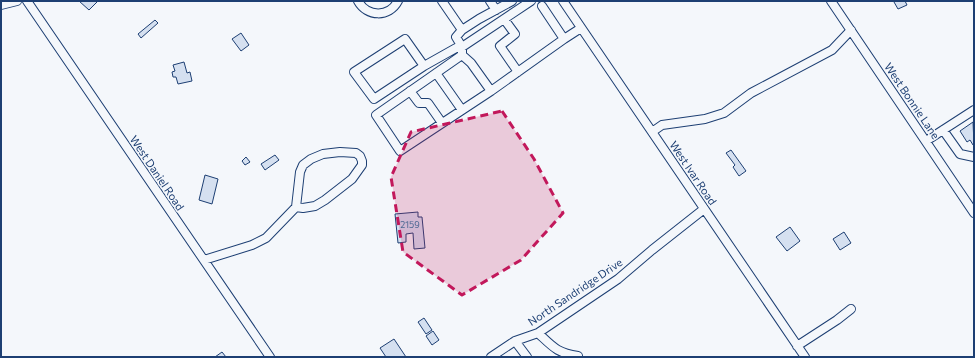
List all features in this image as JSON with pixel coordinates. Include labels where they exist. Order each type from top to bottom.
[{"type":"street","points":[[1,4],[17,1]]},
{"type":"street","name":"West Daniel Road","points":[[27,1],[270,357]]},
{"type":"street","points":[[358,1],[363,8],[377,14],[391,10],[398,1]]},
{"type":"street","points":[[442,1],[462,30]]},
{"type":"street","points":[[490,1],[496,10]]},
{"type":"street","points":[[491,91],[462,51],[456,37],[462,30],[479,19],[512,1]]},
{"type":"street","points":[[532,1],[504,19],[436,73],[376,115],[400,150],[491,91],[581,28]]},
{"type":"street","name":"West Ivar Road","points":[[563,1],[805,357]]},
{"type":"street","name":"West Bonnie Lane","points":[[831,1],[974,213]]},
{"type":"street","points":[[542,6],[564,39]]},
{"type":"street","points":[[504,19],[515,34],[500,46],[518,72]]},
{"type":"street","points":[[652,132],[662,125],[705,119],[724,113],[751,93],[832,50],[851,30]]},
{"type":"street","points":[[424,66],[405,40],[354,72],[374,99],[424,66],[456,48],[462,51]]},
{"type":"street","points":[[436,73],[462,110]]},
{"type":"street","points":[[410,91],[419,103],[428,103],[442,123]]},
{"type":"street","points":[[926,141],[974,110]]},
{"type":"street","points":[[943,130],[960,154],[974,157]]},
{"type":"street","points":[[204,260],[252,246],[266,238],[296,207],[300,172],[303,165],[311,159],[322,154],[340,152],[356,153],[360,156],[362,166],[352,179],[315,206],[303,208],[296,207]]},
{"type":"street","name":"North Sandridge Drive","points":[[491,357],[515,341],[538,333],[618,279],[704,209]]},
{"type":"street","points":[[797,346],[851,309]]},
{"type":"street","points":[[538,333],[557,350],[566,354],[578,356]]},
{"type":"street","points":[[515,341],[527,357]]},
{"type":"highlighted area","points":[[502,111],[534,159],[563,213],[521,260],[462,295],[403,252],[391,177],[411,132]]},
{"type":"building","points":[[79,1],[98,1],[89,10]]},
{"type":"building","points":[[905,1],[907,5],[898,9],[894,2]]},
{"type":"building","points":[[155,20],[158,23],[141,38],[138,34]]},
{"type":"building","points":[[241,33],[249,45],[241,51],[232,39]]},
{"type":"building","points":[[184,62],[187,73],[190,72],[192,81],[178,84],[176,77],[173,77],[172,72],[175,71],[173,65]]},
{"type":"building","points":[[973,122],[973,145],[970,140],[967,142],[960,131]]},
{"type":"building","points":[[731,150],[746,171],[739,176],[733,167],[735,165],[726,153]]},
{"type":"building","points":[[275,155],[279,160],[265,170],[261,164]]},
{"type":"building","points":[[246,157],[250,162],[245,165],[242,161]]},
{"type":"building","points":[[205,175],[218,179],[212,204],[199,200]]},
{"type":"building","points":[[418,212],[418,217],[422,217],[425,248],[414,249],[413,233],[406,234],[406,242],[398,243],[395,214]]},
{"type":"building","points":[[790,227],[800,241],[787,251],[776,237]]},
{"type":"building","points":[[844,232],[851,243],[840,250],[833,239]]},
{"type":"building","points":[[424,318],[432,330],[426,334],[418,322]]},
{"type":"building","points":[[433,331],[439,340],[432,345],[426,336]]},
{"type":"building","points":[[394,339],[406,357],[386,357],[380,348]]},
{"type":"building","points":[[222,352],[226,357],[215,357]]}]
